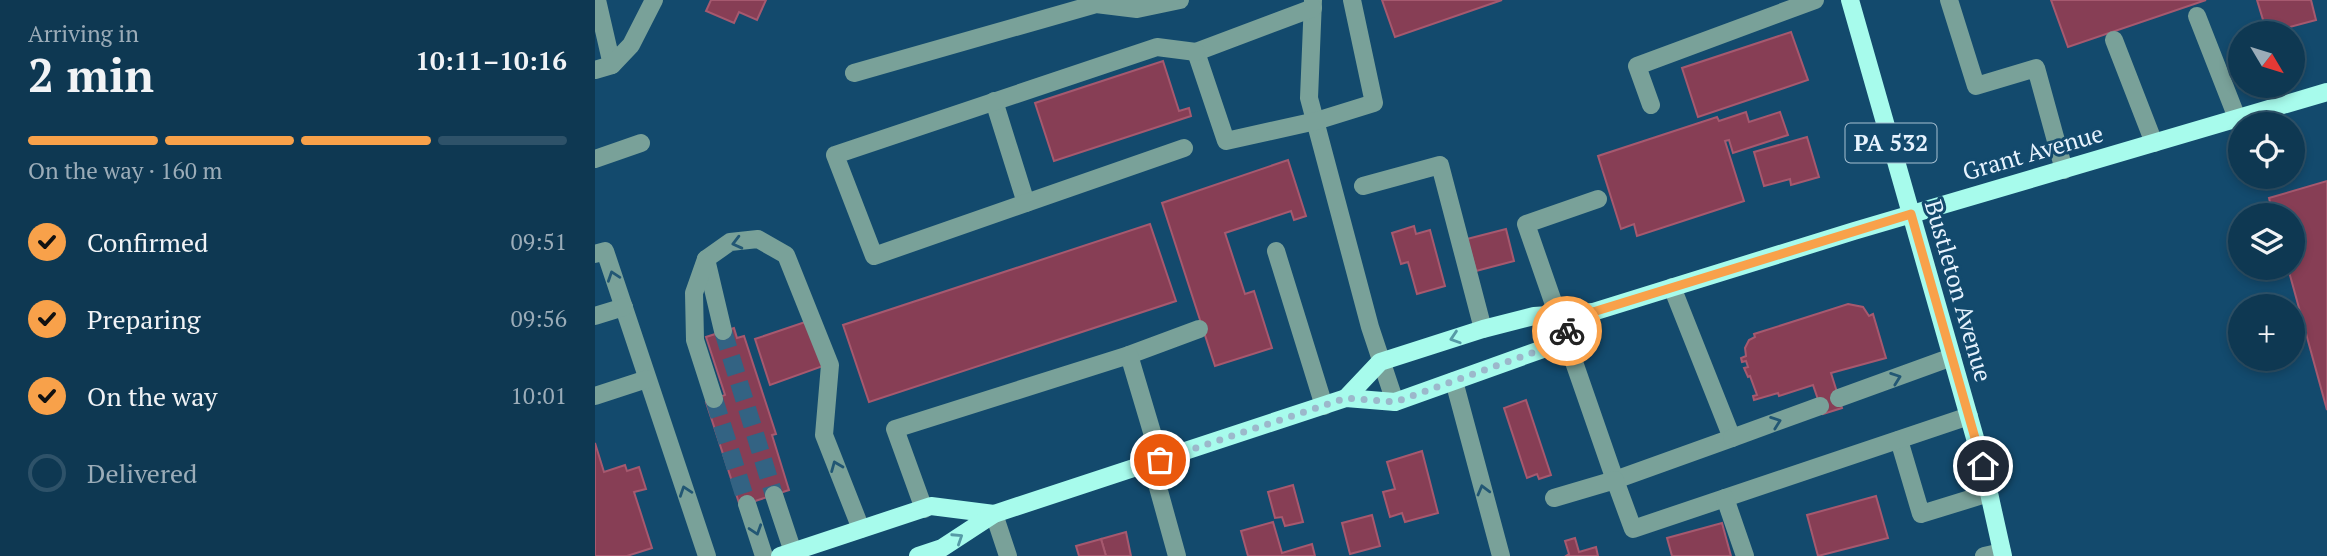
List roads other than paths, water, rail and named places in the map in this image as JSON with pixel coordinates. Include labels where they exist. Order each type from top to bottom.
[{"type":"main road","name":"Bustleton Avenue","points":[[1850,0],[1990,493],[1997,555]]},
{"type":"main road","name":"Grant Avenue","points":[[2258,112],[2327,92]]},
{"type":"main road","name":"Grant Avenue","points":[[1346,398],[1381,362],[1534,316],[1593,312],[1911,214],[2228,121]]},
{"type":"main road","name":"Grant Avenue","points":[[918,556],[942,548],[994,514],[1346,398],[1395,402],[1543,349],[1593,312]]},
{"type":"main road","name":"Grant Avenue","points":[[786,554],[931,506],[994,514]]},
{"type":"street","points":[[597,0],[603,68]]},
{"type":"street","points":[[603,68],[631,46],[654,0]]},
{"type":"street","points":[[854,73],[1096,4],[1137,9],[1180,0]]},
{"type":"street","points":[[1196,52],[1226,141],[1316,121],[1374,103],[1352,0]]},
{"type":"street","points":[[1651,105],[1637,66],[1815,0]]},
{"type":"street","points":[[1949,0],[1976,86],[2036,68],[2064,170]]},
{"type":"street","points":[[1184,148],[874,256],[835,155],[1157,47],[1196,52],[1313,4],[1309,98],[1381,362],[1395,402]]},
{"type":"street","points":[[2197,16],[2235,112]]},
{"type":"street","points":[[2114,40],[2154,143]]},
{"type":"street","points":[[994,101],[1026,203]]},
{"type":"street","points":[[595,159],[642,143]]},
{"type":"street","points":[[1363,186],[1440,165],[1483,330]]},
{"type":"street","points":[[1598,199],[1525,224],[1633,529],[1969,416]]},
{"type":"street","points":[[714,399],[695,340],[694,293],[706,259],[730,242],[758,239],[786,255],[830,365],[824,435],[861,529]]},
{"type":"street","points":[[595,254],[605,251],[707,556]]},
{"type":"street","points":[[1276,251],[1324,406]]},
{"type":"street","points":[[706,259],[723,331]]},
{"type":"street","points":[[1672,287],[1732,438]]},
{"type":"street","points":[[595,316],[624,307]]},
{"type":"street","points":[[925,509],[895,429],[1129,355],[1199,329]]},
{"type":"street","points":[[1129,355],[1177,556]]},
{"type":"street","points":[[1839,398],[1952,357]]},
{"type":"street","points":[[595,396],[647,379]]},
{"type":"street","points":[[1454,381],[1501,556]]},
{"type":"street","points":[[1554,498],[1615,480],[1820,406]]},
{"type":"street","points":[[1899,440],[1921,514],[1990,493]]},
{"type":"street","points":[[774,495],[786,554]]},
{"type":"street","points":[[1725,498],[1745,556]]},
{"type":"street","points":[[747,504],[764,556]]},
{"type":"street","points":[[994,514],[1008,556]]},
{"type":"tunnel","points":[[723,331],[774,495]]},
{"type":"tunnel","points":[[714,399],[747,504]]}]
